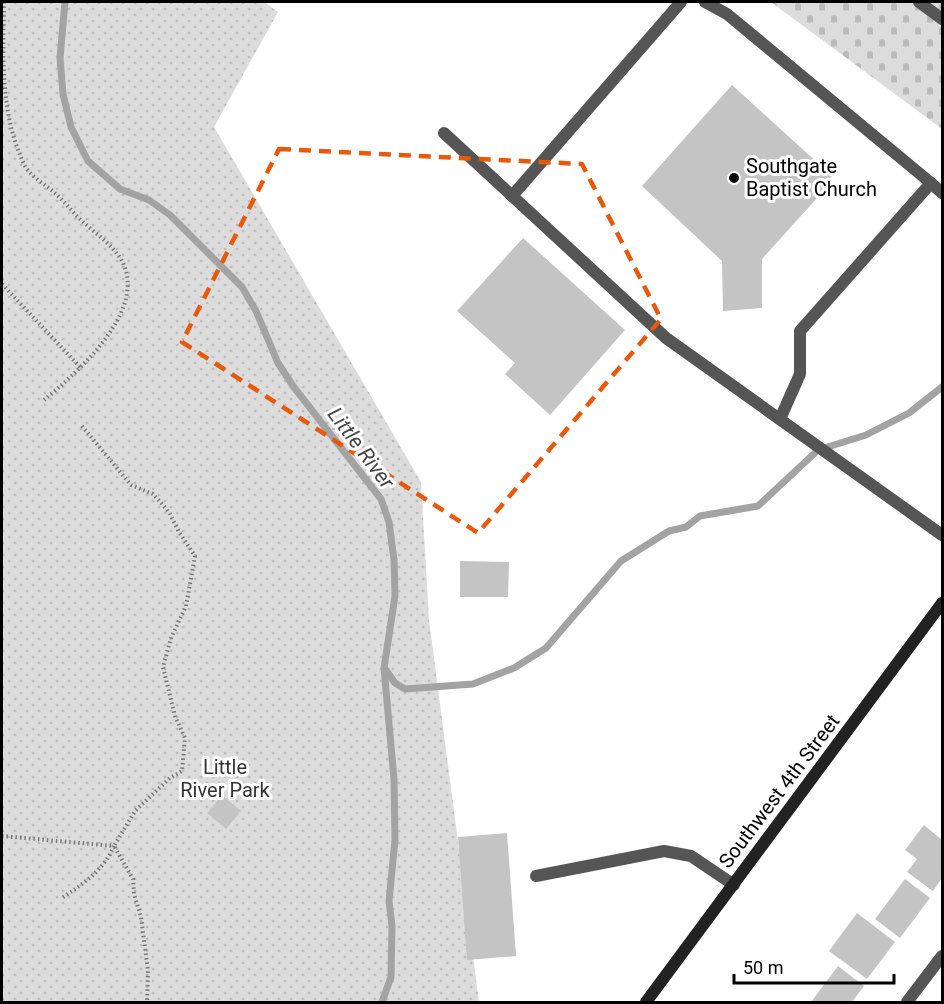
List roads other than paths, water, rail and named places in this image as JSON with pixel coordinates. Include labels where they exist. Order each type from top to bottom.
[{"type":"main road","name":"Southwest 4th Street","points":[[646,1002],[942,603]]},
{"type":"street","points":[[512,196],[681,2]]},
{"type":"street","points":[[705,2],[727,14],[932,183],[942,194]]},
{"type":"street","points":[[919,2],[942,19]]},
{"type":"street","points":[[444,133],[666,338],[942,535]]},
{"type":"street","points":[[780,419],[800,374],[800,331],[932,183]]},
{"type":"street","points":[[536,876],[664,851],[691,856],[734,885]]},
{"type":"street","points":[[907,1002],[942,956]]},
{"type":"waterway","name":"Little River","points":[[65,2],[60,58],[63,94],[71,127],[88,161],[120,189],[149,200],[170,215],[242,287],[256,311],[278,363],[293,386],[381,499],[389,522],[394,560],[395,596],[384,668],[394,779],[395,840],[389,901],[392,926],[391,977],[382,1002]]},
{"type":"waterway","name":"Little River","points":[[386,670],[395,683],[405,689],[473,684],[514,668],[546,648],[621,561],[669,531],[686,527],[700,516],[758,506],[818,450],[866,435],[909,413],[942,387]]},
{"type":"place","name":"Southgate Baptist Church","points":[[734,178]]},
{"type":"park label","name":"Little River Park","points":[[225,778]]}]
